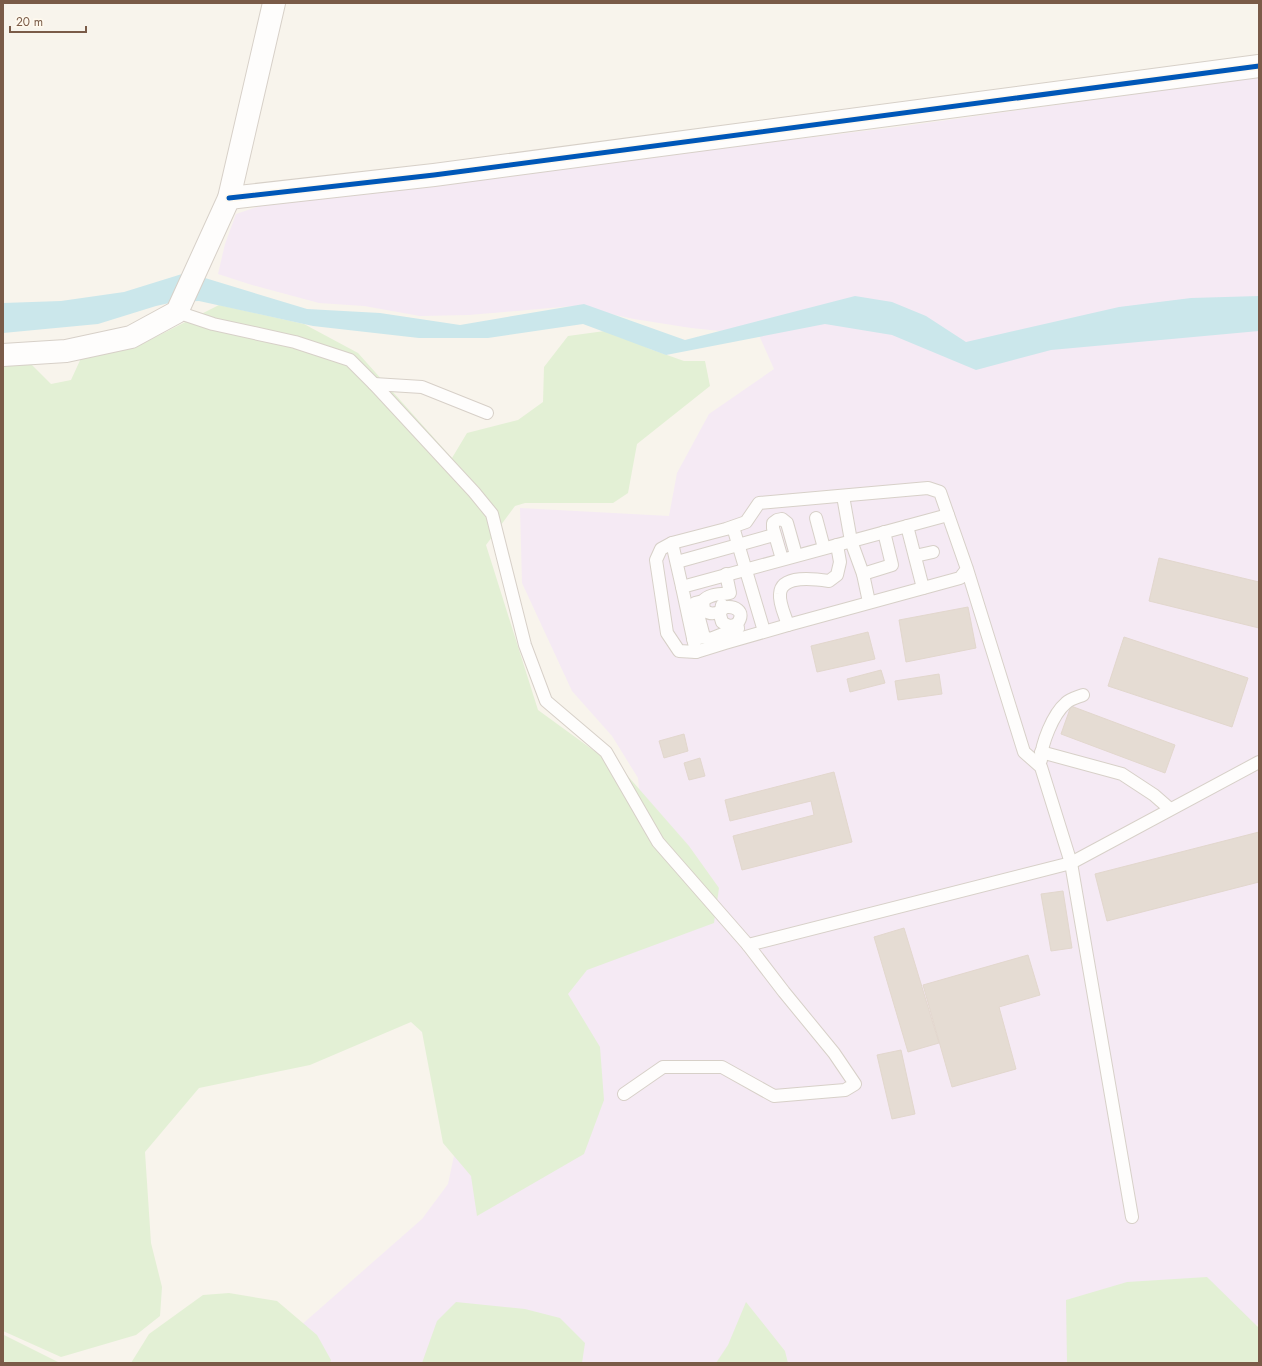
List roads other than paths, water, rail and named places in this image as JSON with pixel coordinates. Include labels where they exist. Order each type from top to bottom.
[{"type":"street","points":[[3,355],[66,351],[131,337],[177,312],[229,198],[274,3]]},
{"type":"street","points":[[229,198],[434,175],[1259,66]]},
{"type":"lane","points":[[177,312],[213,324],[295,342],[350,360],[474,492],[492,514],[525,645],[546,701],[606,752],[658,842],[748,945],[834,1053],[855,1084],[845,1090],[774,1096],[722,1067],[663,1067],[624,1094]]},
{"type":"lane","points":[[374,384],[422,387],[487,413]]},
{"type":"lane","points":[[967,569],[960,578],[788,624],[696,652],[679,651],[667,633],[656,560],[661,549],[672,543],[733,527],[746,522],[759,503],[928,488],[940,492],[967,569],[1024,752],[1041,767]]},
{"type":"lane","points":[[843,496],[851,541],[863,574],[869,602]]},
{"type":"lane","points":[[682,587],[948,515]]},
{"type":"lane","points":[[816,518],[824,548]]},
{"type":"lane","points":[[782,559],[774,535],[773,524],[777,520],[782,519],[787,524],[796,556]]},
{"type":"lane","points":[[907,526],[923,588]]},
{"type":"lane","points":[[733,527],[764,631]]},
{"type":"lane","points":[[863,574],[892,565],[884,532]]},
{"type":"lane","points":[[677,562],[774,535]]},
{"type":"lane","points":[[672,543],[682,587],[699,638]]},
{"type":"lane","points":[[788,624],[780,597],[783,586],[802,578],[829,581],[837,575],[840,562],[837,544]]},
{"type":"lane","points":[[915,556],[933,552]]},
{"type":"lane","points":[[696,652],[699,638],[695,603],[708,596],[717,596],[730,593],[726,574]]},
{"type":"lane","points":[[699,638],[710,639],[738,628],[737,624],[731,626],[724,624],[721,619],[721,601],[717,596]]},
{"type":"lane","points":[[703,600],[704,610],[709,614],[715,614],[722,609]]},
{"type":"lane","points":[[1083,695],[1066,702],[1054,717],[1041,752],[1041,767],[1071,863],[1132,1217]]},
{"type":"lane","points":[[1041,752],[1122,774],[1154,795],[1170,809]]},
{"type":"lane","points":[[748,945],[1071,863],[1259,762]]},
{"type":"water","points":[[182,274],[205,278],[307,309],[380,313],[460,325],[584,304],[685,340],[855,296],[892,302],[926,316],[966,342],[1119,307],[1191,298],[1259,296],[1259,331],[1051,350],[976,370],[892,335],[825,324],[666,355],[583,324],[488,338],[419,338],[313,326],[199,301],[174,302],[156,306],[98,324],[3,333],[3,303],[61,301],[124,292]]}]
